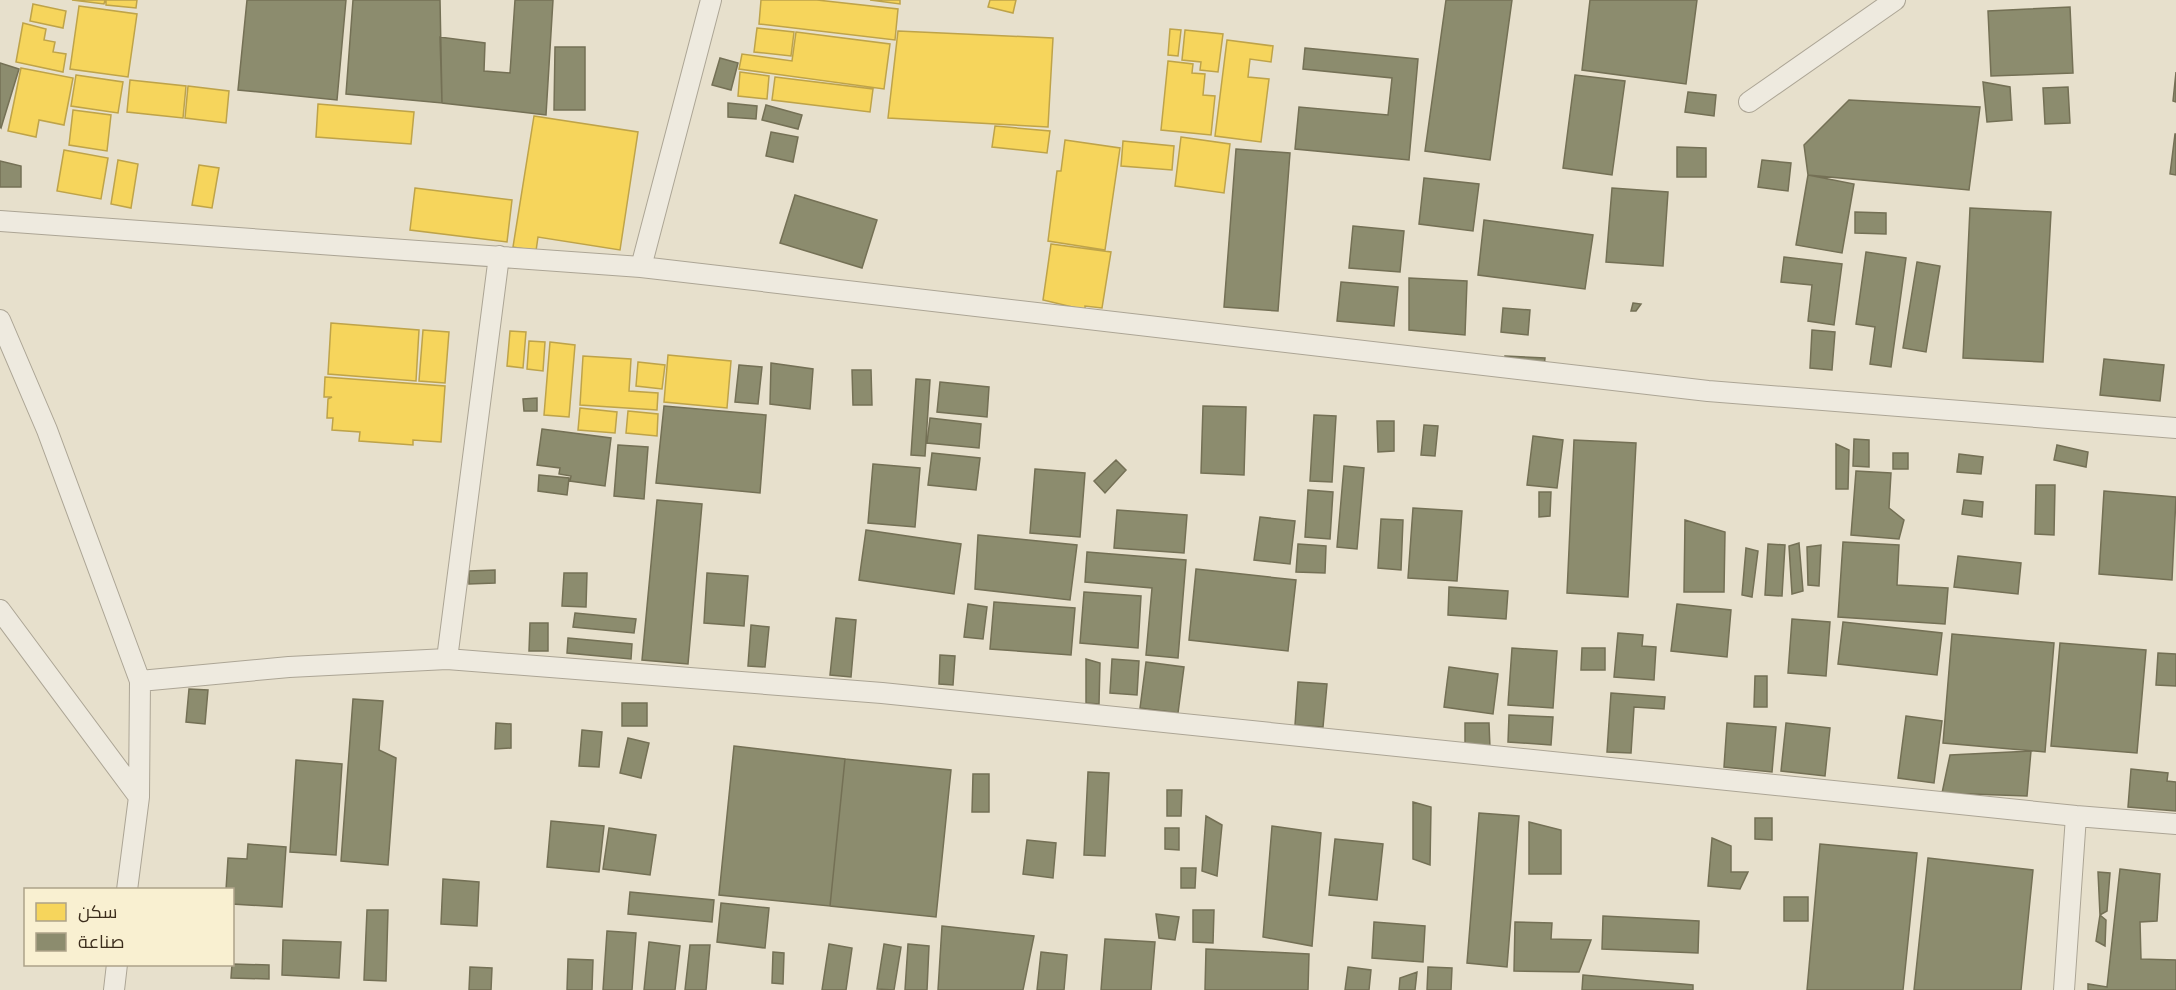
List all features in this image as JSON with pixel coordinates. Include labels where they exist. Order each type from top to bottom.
[{"type":"lane","points":[[641,267],[711,0]]},
{"type":"lane","points":[[1749,102],[1894,0]]},
{"type":"lane","points":[[0,221],[641,267],[1708,391],[2176,428]]},
{"type":"lane","points":[[447,659],[500,256]]},
{"type":"lane","points":[[0,320],[47,430],[140,681],[139,797],[127,888]]},
{"type":"lane","points":[[0,610],[139,797]]},
{"type":"lane","points":[[140,681],[289,667],[447,659],[882,693],[2076,816],[2176,824]]},
{"type":"lane","points":[[2064,990],[2076,816]]},
{"type":"lane","points":[[114,990],[117,966]]},
{"type":"building: سكن","points":[[72,0],[105,0],[104,4]]},
{"type":"building: سكن","points":[[106,0],[137,0],[136,8],[106,5]]},
{"type":"building: سكن","points":[[761,0],[817,0],[898,9],[895,40],[759,24]]},
{"type":"building: سكن","points":[[870,0],[900,0],[900,4]]},
{"type":"building: سكن","points":[[990,0],[1016,0],[1013,13],[988,7]]},
{"type":"building: سكن","points":[[33,4],[66,11],[63,28],[30,21]]},
{"type":"building: سكن","points":[[79,6],[137,14],[128,77],[70,69]]},
{"type":"building: سكن","points":[[23,23],[46,29],[44,40],[55,42],[53,52],[66,54],[63,72],[16,62]]},
{"type":"building: سكن","points":[[757,28],[794,32],[791,56],[754,52]]},
{"type":"building: سكن","points":[[1170,29],[1181,30],[1178,56],[1168,55]]},
{"type":"building: سكن","points":[[1185,30],[1223,34],[1218,72],[1200,70],[1201,62],[1182,60]]},
{"type":"building: سكن","points":[[898,31],[1053,38],[1048,127],[888,118]]},
{"type":"building: سكن","points":[[796,32],[890,44],[884,89],[739,69],[742,54],[792,61]]},
{"type":"building: سكن","points":[[1227,40],[1273,46],[1271,62],[1250,59],[1248,77],[1269,79],[1261,142],[1215,136]]},
{"type":"building: سكن","points":[[1168,61],[1193,64],[1192,73],[1205,74],[1203,95],[1215,96],[1211,135],[1161,130]]},
{"type":"building: سكن","points":[[21,68],[73,78],[64,125],[39,120],[36,137],[8,131]]},
{"type":"building: سكن","points":[[740,72],[769,76],[767,99],[738,96]]},
{"type":"building: سكن","points":[[76,75],[123,82],[118,113],[71,106]]},
{"type":"building: سكن","points":[[775,77],[873,89],[870,112],[772,100]]},
{"type":"building: سكن","points":[[130,80],[186,86],[183,118],[127,112]]},
{"type":"building: سكن","points":[[188,86],[229,91],[226,123],[185,118]]},
{"type":"building: سكن","points":[[318,104],[414,112],[411,144],[316,137]]},
{"type":"building: سكن","points":[[73,110],[111,115],[107,151],[69,145]]},
{"type":"building: سكن","points":[[534,116],[638,132],[620,250],[538,237],[536,251],[513,247]]},
{"type":"building: سكن","points":[[995,126],[1050,131],[1047,153],[992,147]]},
{"type":"building: سكن","points":[[1181,137],[1230,144],[1224,193],[1175,186]]},
{"type":"building: سكن","points":[[1065,140],[1120,148],[1105,250],[1048,241],[1057,171],[1061,171]]},
{"type":"building: سكن","points":[[1123,141],[1174,146],[1172,170],[1121,166]]},
{"type":"building: سكن","points":[[64,150],[108,158],[101,199],[57,191]]},
{"type":"building: سكن","points":[[118,160],[138,164],[131,208],[111,204]]},
{"type":"building: سكن","points":[[199,165],[219,168],[212,208],[192,205]]},
{"type":"building: سكن","points":[[415,188],[512,200],[507,242],[410,230]]},
{"type":"building: سكن","points":[[1051,244],[1111,252],[1102,308],[1085,306],[1085,310],[1043,300]]},
{"type":"building: سكن","points":[[331,323],[419,330],[416,381],[328,374]]},
{"type":"building: سكن","points":[[423,330],[449,332],[445,383],[419,381]]},
{"type":"building: سكن","points":[[510,331],[526,332],[523,368],[507,366]]},
{"type":"building: سكن","points":[[529,341],[545,342],[543,371],[527,369]]},
{"type":"building: سكن","points":[[550,342],[575,345],[569,417],[544,415]]},
{"type":"building: سكن","points":[[668,355],[731,361],[727,408],[664,402]]},
{"type":"building: سكن","points":[[583,356],[631,359],[629,391],[658,393],[657,410],[580,405]]},
{"type":"building: سكن","points":[[638,362],[665,365],[662,389],[636,386]]},
{"type":"building: سكن","points":[[325,377],[445,386],[441,442],[413,440],[413,445],[359,441],[360,432],[332,430],[333,418],[327,418],[328,399],[332,397],[324,397]]},
{"type":"building: سكن","points":[[580,408],[617,412],[615,433],[578,430]]},
{"type":"building: سكن","points":[[628,411],[658,414],[657,436],[626,433]]},
{"type":"building: صناعة","points":[[247,0],[346,0],[337,100],[238,90]]},
{"type":"building: صناعة","points":[[353,0],[440,0],[442,103],[346,94]]},
{"type":"building: صناعة","points":[[515,0],[553,0],[546,115],[442,103],[440,37],[485,43],[484,71],[510,73]]},
{"type":"building: صناعة","points":[[1446,0],[1512,0],[1490,160],[1425,151]]},
{"type":"building: صناعة","points":[[1590,0],[1697,0],[1686,84],[1582,70]]},
{"type":"building: صناعة","points":[[2070,7],[2073,73],[1991,76],[1988,11]]},
{"type":"building: صناعة","points":[[555,47],[585,47],[585,110],[554,110]]},
{"type":"building: صناعة","points":[[1305,48],[1418,59],[1409,160],[1295,149],[1299,107],[1388,115],[1392,78],[1303,69]]},
{"type":"building: صناعة","points":[[720,58],[738,63],[731,90],[712,85]]},
{"type":"building: صناعة","points":[[0,63],[19,69],[1,128],[0,127]]},
{"type":"building: صناعة","points":[[2176,72],[2176,102],[2173,101]]},
{"type":"building: صناعة","points":[[1575,75],[1625,81],[1612,175],[1563,168]]},
{"type":"building: صناعة","points":[[1983,82],[2010,87],[2012,120],[1987,122]]},
{"type":"building: صناعة","points":[[2068,87],[2070,123],[2045,124],[2043,88]]},
{"type":"building: صناعة","points":[[1688,92],[1716,95],[1714,116],[1685,112]]},
{"type":"building: صناعة","points":[[1849,100],[1980,107],[1969,190],[1808,175],[1804,145]]},
{"type":"building: صناعة","points":[[728,103],[757,106],[756,119],[728,117]]},
{"type":"building: صناعة","points":[[766,105],[802,115],[798,129],[762,120]]},
{"type":"building: صناعة","points":[[771,132],[798,137],[793,162],[766,156]]},
{"type":"building: صناعة","points":[[2176,134],[2176,175],[2170,174]]},
{"type":"building: صناعة","points":[[1677,147],[1706,148],[1706,177],[1677,177]]},
{"type":"building: صناعة","points":[[1236,149],[1290,153],[1278,311],[1224,307]]},
{"type":"building: صناعة","points":[[1762,160],[1791,163],[1788,191],[1758,187]]},
{"type":"building: صناعة","points":[[0,161],[21,166],[21,187],[0,187]]},
{"type":"building: صناعة","points":[[1808,175],[1854,184],[1842,253],[1796,245]]},
{"type":"building: صناعة","points":[[1424,178],[1479,184],[1473,231],[1419,224]]},
{"type":"building: صناعة","points":[[1612,188],[1668,192],[1663,266],[1606,262]]},
{"type":"building: صناعة","points":[[795,195],[877,220],[862,268],[780,243]]},
{"type":"building: صناعة","points":[[1970,208],[2051,212],[2043,362],[1963,358]]},
{"type":"building: صناعة","points":[[1855,212],[1886,213],[1886,234],[1855,233]]},
{"type":"building: صناعة","points":[[1484,220],[1593,235],[1585,289],[1478,275]]},
{"type":"building: صناعة","points":[[1353,226],[1404,231],[1400,272],[1349,268]]},
{"type":"building: صناعة","points":[[1866,252],[1906,258],[1891,367],[1870,364],[1875,327],[1856,324]]},
{"type":"building: صناعة","points":[[1784,257],[1842,264],[1834,325],[1808,321],[1812,285],[1781,282]]},
{"type":"building: صناعة","points":[[1917,262],[1940,266],[1926,352],[1903,348]]},
{"type":"building: صناعة","points":[[1409,278],[1467,281],[1465,335],[1409,330]]},
{"type":"building: صناعة","points":[[1341,282],[1398,287],[1394,326],[1337,321]]},
{"type":"building: صناعة","points":[[1633,303],[1641,304],[1636,311],[1631,311]]},
{"type":"building: صناعة","points":[[1503,308],[1530,310],[1528,335],[1501,332]]},
{"type":"building: صناعة","points":[[1812,330],[1835,332],[1832,370],[1810,368]]},
{"type":"building: صناعة","points":[[1505,356],[1545,358],[1544,367],[1505,365]]},
{"type":"building: صناعة","points":[[2104,359],[2164,365],[2160,401],[2100,395]]},
{"type":"building: صناعة","points":[[771,363],[813,369],[810,409],[770,404]]},
{"type":"building: صناعة","points":[[739,365],[762,367],[758,404],[735,402]]},
{"type":"building: صناعة","points":[[852,370],[871,370],[872,405],[853,405]]},
{"type":"building: صناعة","points":[[916,379],[930,380],[925,456],[911,455]]},
{"type":"building: صناعة","points":[[940,382],[989,387],[987,417],[937,412]]},
{"type":"building: صناعة","points":[[537,398],[537,411],[524,411],[523,399]]},
{"type":"building: صناعة","points":[[664,406],[766,415],[760,493],[656,483]]},
{"type":"building: صناعة","points":[[1203,406],[1246,407],[1244,475],[1201,473]]},
{"type":"building: صناعة","points":[[1314,415],[1336,416],[1332,482],[1310,481]]},
{"type":"building: صناعة","points":[[930,418],[981,424],[979,448],[927,443]]},
{"type":"building: صناعة","points":[[1377,421],[1394,421],[1394,451],[1378,452]]},
{"type":"building: صناعة","points":[[1424,425],[1438,426],[1435,456],[1421,455]]},
{"type":"building: صناعة","points":[[542,429],[611,438],[605,486],[570,481],[571,476],[559,474],[560,468],[537,465]]},
{"type":"building: صناعة","points":[[1533,436],[1563,440],[1557,488],[1527,485]]},
{"type":"building: صناعة","points":[[1854,439],[1869,440],[1869,467],[1853,466]]},
{"type":"building: صناعة","points":[[1574,440],[1636,443],[1628,597],[1567,593]]},
{"type":"building: صناعة","points":[[1836,444],[1849,450],[1848,489],[1836,489]]},
{"type":"building: صناعة","points":[[618,445],[648,447],[644,499],[614,496]]},
{"type":"building: صناعة","points":[[2057,445],[2088,452],[2086,467],[2054,460]]},
{"type":"building: صناعة","points":[[932,453],[980,458],[976,490],[928,485]]},
{"type":"building: صناعة","points":[[1893,453],[1908,453],[1908,469],[1893,469]]},
{"type":"building: صناعة","points":[[1959,454],[1983,457],[1981,474],[1957,472]]},
{"type":"building: صناعة","points":[[1116,460],[1126,470],[1105,493],[1094,481]]},
{"type":"building: صناعة","points":[[873,464],[920,468],[915,527],[868,523]]},
{"type":"building: صناعة","points":[[1344,466],[1364,468],[1357,549],[1337,547]]},
{"type":"building: صناعة","points":[[1035,469],[1085,473],[1080,537],[1030,533]]},
{"type":"building: صناعة","points":[[1856,471],[1891,473],[1889,508],[1904,520],[1899,539],[1851,535]]},
{"type":"building: صناعة","points":[[539,475],[569,478],[567,495],[538,491]]},
{"type":"building: صناعة","points":[[2036,485],[2055,485],[2054,535],[2035,534]]},
{"type":"building: صناعة","points":[[1308,490],[1333,492],[1330,539],[1305,537]]},
{"type":"building: صناعة","points":[[2104,491],[2176,497],[2172,580],[2099,574]]},
{"type":"building: صناعة","points":[[1539,492],[1551,492],[1550,516],[1539,517]]},
{"type":"building: صناعة","points":[[657,500],[702,504],[688,664],[642,660]]},
{"type":"building: صناعة","points":[[1964,500],[1983,502],[1982,517],[1962,514]]},
{"type":"building: صناعة","points":[[1413,508],[1462,511],[1457,581],[1408,578]]},
{"type":"building: صناعة","points":[[1117,510],[1187,515],[1184,553],[1114,548]]},
{"type":"building: صناعة","points":[[1260,517],[1295,521],[1290,564],[1254,560]]},
{"type":"building: صناعة","points":[[1381,519],[1403,520],[1401,570],[1378,568]]},
{"type":"building: صناعة","points":[[1685,520],[1725,532],[1724,592],[1684,592]]},
{"type":"building: صناعة","points":[[866,530],[961,544],[954,594],[859,580]]},
{"type":"building: صناعة","points":[[978,535],[1077,545],[1070,600],[975,589]]},
{"type":"building: صناعة","points":[[1843,542],[1899,545],[1897,585],[1948,588],[1945,624],[1838,617]]},
{"type":"building: صناعة","points":[[1799,543],[1803,591],[1792,594],[1789,546]]},
{"type":"building: صناعة","points":[[1298,544],[1326,546],[1325,573],[1296,572]]},
{"type":"building: صناعة","points":[[1768,544],[1785,545],[1782,596],[1765,595]]},
{"type":"building: صناعة","points":[[1821,545],[1819,586],[1808,585],[1807,547]]},
{"type":"building: صناعة","points":[[1746,548],[1758,551],[1752,597],[1742,595]]},
{"type":"building: صناعة","points":[[1087,552],[1186,560],[1178,658],[1146,655],[1152,588],[1085,582]]},
{"type":"building: صناعة","points":[[1958,556],[2021,563],[2018,594],[1954,587]]},
{"type":"building: صناعة","points":[[1196,569],[1296,580],[1288,651],[1189,640]]},
{"type":"building: صناعة","points":[[495,570],[495,583],[469,584],[469,571]]},
{"type":"building: صناعة","points":[[564,573],[587,573],[586,607],[562,606]]},
{"type":"building: صناعة","points":[[707,573],[748,576],[744,626],[704,623]]},
{"type":"building: صناعة","points":[[1449,587],[1508,591],[1506,619],[1448,615]]},
{"type":"building: صناعة","points":[[1084,592],[1141,596],[1138,648],[1080,643]]},
{"type":"building: صناعة","points":[[994,602],[1075,608],[1071,655],[990,649]]},
{"type":"building: صناعة","points":[[968,604],[987,607],[983,639],[964,637]]},
{"type":"building: صناعة","points":[[1677,604],[1731,610],[1727,657],[1671,651]]},
{"type":"building: صناعة","points":[[575,613],[636,619],[634,633],[573,627]]},
{"type":"building: صناعة","points":[[836,618],[856,620],[851,677],[830,675]]},
{"type":"building: صناعة","points":[[1792,619],[1830,622],[1826,676],[1788,673]]},
{"type":"building: صناعة","points":[[1843,622],[1942,633],[1937,675],[1838,664]]},
{"type":"building: صناعة","points":[[530,623],[548,623],[548,651],[529,651]]},
{"type":"building: صناعة","points":[[751,625],[769,627],[765,667],[748,666]]},
{"type":"building: صناعة","points":[[1618,633],[1643,635],[1642,646],[1656,647],[1654,680],[1614,677]]},
{"type":"building: صناعة","points":[[1952,634],[2054,643],[2045,752],[1943,743]]},
{"type":"building: صناعة","points":[[568,638],[632,644],[631,659],[567,653]]},
{"type":"building: صناعة","points":[[2060,643],[2146,650],[2137,753],[2051,746]]},
{"type":"building: صناعة","points":[[1512,648],[1557,651],[1553,708],[1508,705]]},
{"type":"building: صناعة","points":[[1582,648],[1605,648],[1605,670],[1581,670]]},
{"type":"building: صناعة","points":[[2158,653],[2176,654],[2176,686],[2156,685]]},
{"type":"building: صناعة","points":[[940,655],[955,656],[953,685],[939,684]]},
{"type":"building: صناعة","points":[[1086,659],[1100,663],[1099,704],[1086,703]]},
{"type":"building: صناعة","points":[[1112,659],[1139,661],[1137,695],[1110,693]]},
{"type":"building: صناعة","points":[[1146,662],[1184,667],[1178,713],[1140,708]]},
{"type":"building: صناعة","points":[[1449,667],[1498,674],[1493,714],[1444,707]]},
{"type":"building: صناعة","points":[[1755,676],[1767,676],[1767,707],[1754,707]]},
{"type":"building: صناعة","points":[[1298,682],[1327,684],[1323,727],[1295,725]]},
{"type":"building: صناعة","points":[[189,689],[208,690],[205,724],[186,722]]},
{"type":"building: صناعة","points":[[1611,693],[1665,697],[1664,709],[1634,707],[1631,753],[1607,752]]},
{"type":"building: صناعة","points":[[353,699],[383,701],[379,750],[396,758],[388,865],[341,861]]},
{"type":"building: صناعة","points":[[622,703],[647,703],[647,726],[622,726]]},
{"type":"building: صناعة","points":[[1509,715],[1553,717],[1551,745],[1508,742]]},
{"type":"building: صناعة","points":[[1906,716],[1942,721],[1934,783],[1898,778]]},
{"type":"building: صناعة","points":[[496,723],[511,724],[511,748],[495,749]]},
{"type":"building: صناعة","points":[[1465,723],[1489,723],[1490,748],[1465,748]]},
{"type":"building: صناعة","points":[[1727,723],[1776,727],[1772,772],[1724,767]]},
{"type":"building: صناعة","points":[[1786,723],[1830,728],[1825,776],[1781,771]]},
{"type":"building: صناعة","points":[[582,730],[602,732],[599,767],[579,766]]},
{"type":"building: صناعة","points":[[628,738],[649,743],[641,778],[620,773]]},
{"type":"building: صناعة","points":[[734,746],[845,759],[830,906],[719,895]]},
{"type":"building: صناعة","points":[[2031,751],[2027,796],[1942,793],[1950,755]]},
{"type":"building: صناعة","points":[[845,759],[951,770],[936,917],[830,906]]},
{"type":"building: صناعة","points":[[296,760],[342,764],[336,855],[290,852]]},
{"type":"building: صناعة","points":[[2131,769],[2168,773],[2167,781],[2176,782],[2176,811],[2128,807]]},
{"type":"building: صناعة","points":[[1088,772],[1109,773],[1105,856],[1084,855]]},
{"type":"building: صناعة","points":[[973,774],[989,774],[989,812],[972,812]]},
{"type":"building: صناعة","points":[[1167,790],[1182,790],[1181,816],[1167,816]]},
{"type":"building: صناعة","points":[[1413,802],[1431,807],[1430,865],[1413,859]]},
{"type":"building: صناعة","points":[[1479,813],[1519,816],[1507,967],[1467,963]]},
{"type":"building: صناعة","points":[[1206,816],[1222,825],[1217,876],[1202,871]]},
{"type":"building: صناعة","points":[[1755,818],[1772,818],[1772,840],[1755,839]]},
{"type":"building: صناعة","points":[[551,821],[604,826],[599,872],[547,867]]},
{"type":"building: صناعة","points":[[1529,822],[1561,830],[1561,874],[1529,874]]},
{"type":"building: صناعة","points":[[1272,826],[1321,833],[1312,946],[1263,937]]},
{"type":"building: صناعة","points":[[609,828],[656,835],[650,875],[603,869]]},
{"type":"building: صناعة","points":[[1165,828],[1179,828],[1179,850],[1165,849]]},
{"type":"building: صناعة","points":[[1712,838],[1731,846],[1731,872],[1748,872],[1740,889],[1708,886]]},
{"type":"building: صناعة","points":[[1335,839],[1383,844],[1377,900],[1329,895]]},
{"type":"building: صناعة","points":[[1027,840],[1056,843],[1053,878],[1023,874]]},
{"type":"building: صناعة","points":[[248,844],[286,847],[282,907],[234,904],[234,888],[226,888],[228,858],[247,859]]},
{"type":"building: صناعة","points":[[1820,844],[1917,853],[1903,990],[1807,990]]},
{"type":"building: صناعة","points":[[1928,858],[2033,870],[2021,990],[1914,990]]},
{"type":"building: صناعة","points":[[1181,868],[1196,868],[1195,888],[1181,888]]},
{"type":"building: صناعة","points":[[2120,869],[2160,874],[2157,921],[2140,922],[2141,959],[2176,960],[2176,990],[2088,990],[2088,984],[2107,987]]},
{"type":"building: صناعة","points":[[2098,872],[2110,873],[2107,911],[2100,915]]},
{"type":"building: صناعة","points":[[443,879],[479,882],[477,926],[441,924]]},
{"type":"building: صناعة","points":[[630,892],[714,900],[712,922],[628,914]]},
{"type":"building: صناعة","points":[[1784,897],[1808,897],[1808,921],[1784,921]]},
{"type":"building: صناعة","points":[[721,903],[769,908],[765,948],[717,942]]},
{"type":"building: صناعة","points":[[367,910],[388,910],[386,981],[364,980]]},
{"type":"building: صناعة","points":[[1193,910],[1214,910],[1213,943],[1193,942]]},
{"type":"building: صناعة","points":[[1156,914],[1179,917],[1175,940],[1159,938]]},
{"type":"building: صناعة","points":[[2100,915],[2106,920],[2105,946],[2096,941]]},
{"type":"building: صناعة","points":[[1603,916],[1699,921],[1698,953],[1602,949]]},
{"type":"building: صناعة","points":[[1374,922],[1425,926],[1423,962],[1372,958]]},
{"type":"building: صناعة","points":[[1515,922],[1552,923],[1551,939],[1591,940],[1579,972],[1514,971]]},
{"type":"building: صناعة","points":[[942,926],[1034,936],[1023,990],[938,990]]},
{"type":"building: صناعة","points":[[607,931],[636,933],[632,990],[603,990]]},
{"type":"building: صناعة","points":[[1105,939],[1155,942],[1151,990],[1101,990]]},
{"type":"building: صناعة","points":[[283,940],[341,942],[339,978],[282,975]]},
{"type":"building: صناعة","points":[[649,942],[680,946],[675,990],[644,990]]},
{"type":"building: صناعة","points":[[829,944],[852,948],[846,990],[822,990]]},
{"type":"building: صناعة","points":[[884,944],[901,947],[894,990],[877,989]]},
{"type":"building: صناعة","points":[[908,944],[929,946],[927,990],[905,990]]},
{"type":"building: صناعة","points":[[690,945],[710,945],[706,990],[685,990]]},
{"type":"building: صناعة","points":[[1206,949],[1309,954],[1308,990],[1205,990]]},
{"type":"building: صناعة","points":[[773,952],[784,953],[783,984],[772,983]]},
{"type":"building: صناعة","points":[[1041,952],[1067,955],[1064,990],[1037,990]]},
{"type":"building: صناعة","points":[[568,959],[593,960],[592,990],[567,990]]},
{"type":"building: صناعة","points":[[234,964],[269,965],[269,979],[231,978]]},
{"type":"building: صناعة","points":[[470,967],[492,968],[491,990],[469,990]]},
{"type":"building: صناعة","points":[[1348,967],[1371,970],[1369,990],[1345,990]]},
{"type":"building: صناعة","points":[[1428,967],[1452,968],[1451,990],[1427,990]]},
{"type":"building: صناعة","points":[[1417,972],[1415,990],[1399,990],[1400,978]]},
{"type":"building: صناعة","points":[[1583,975],[1693,985],[1693,990],[1582,990]]}]
